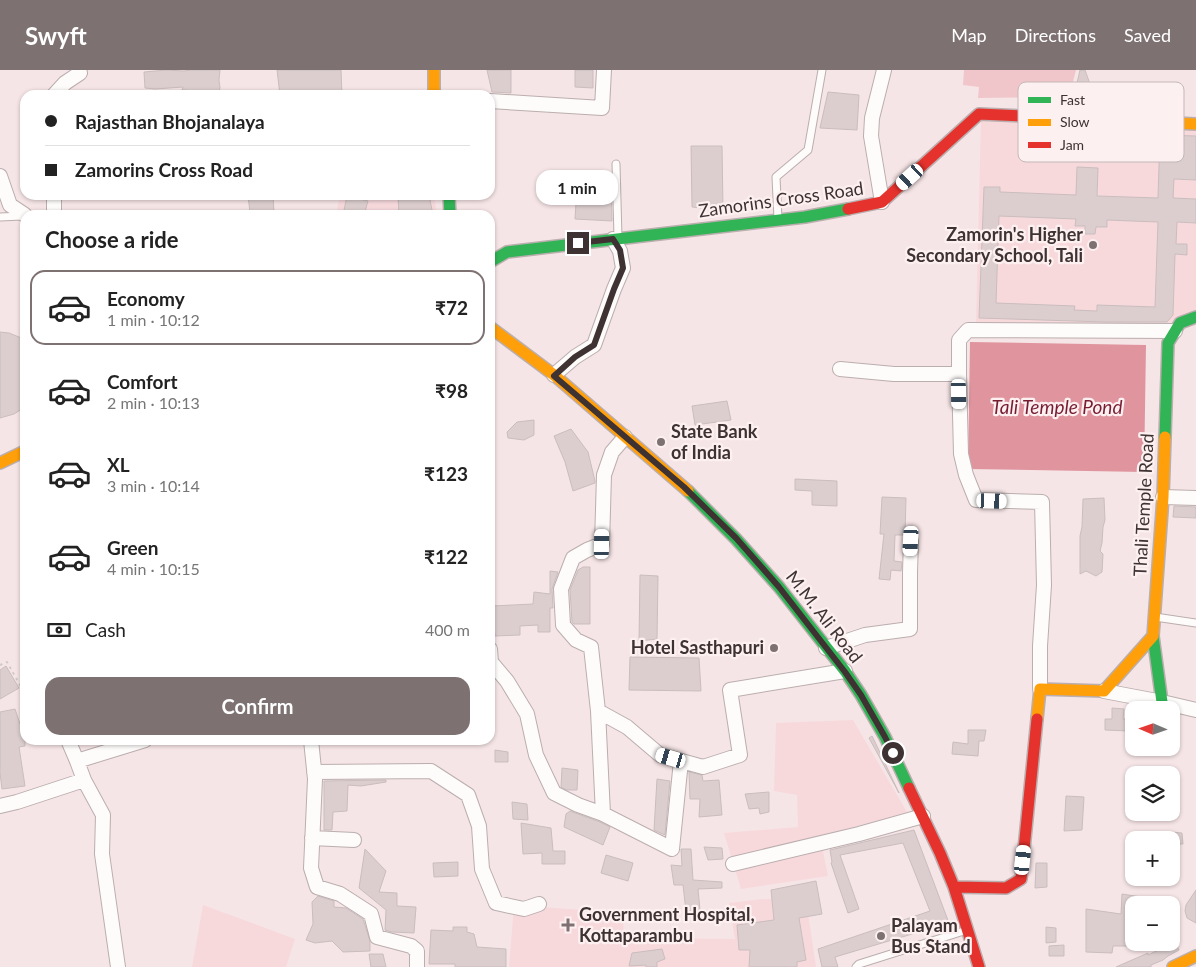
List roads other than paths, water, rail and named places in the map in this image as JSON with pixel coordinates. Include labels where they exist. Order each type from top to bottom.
[{"type":"street","points":[[434,70],[434,90]]},
{"type":"street","points":[[495,101],[602,108],[604,70]]},
{"type":"street","points":[[882,202],[871,136],[872,118],[884,70]]},
{"type":"street","points":[[59,90],[80,73]]},
{"type":"street","name":"Zamorins Cross Road","points":[[495,259],[507,252],[805,217],[882,202],[979,114],[1018,116]]},
{"type":"street","points":[[0,176],[10,205],[20,212]]},
{"type":"street","points":[[554,376],[575,357],[594,345],[623,268],[616,239]]},
{"type":"street","points":[[954,887],[1006,888],[1022,879],[1040,689],[1040,646],[1044,584],[1042,502],[976,500],[966,475],[961,454],[958,374],[959,340],[968,330],[1175,331],[1180,323],[1196,317]]},
{"type":"street","name":"M.M. Ali Road","points":[[495,331],[554,376],[684,487],[736,538],[779,587],[845,672],[861,695],[885,737],[940,853],[954,887],[979,967]]},
{"type":"street","name":"Thali Temple Road","points":[[1162,701],[1154,636],[1164,497],[1168,344],[1175,331]]},
{"type":"street","points":[[840,369],[894,374],[958,374]]},
{"type":"street","points":[[603,814],[598,711],[591,647],[576,640],[563,625],[561,589],[573,558],[602,544],[604,475],[612,452],[625,437]]},
{"type":"street","points":[[0,463],[20,454]]},
{"type":"street","points":[[1164,497],[1196,498]]},
{"type":"street","points":[[826,648],[865,635],[910,629],[911,541]]},
{"type":"street","points":[[1104,691],[1154,636]]},
{"type":"street","points":[[495,667],[507,681],[527,714],[536,755],[554,793],[578,805],[603,814],[672,849],[681,761]]},
{"type":"street","points":[[598,711],[626,727],[660,754],[703,767],[740,755],[730,690],[845,672]]},
{"type":"street","points":[[1040,689],[1104,691],[1157,701]]},
{"type":"street","points":[[1180,706],[1196,710]]},
{"type":"street","points":[[70,745],[84,780],[103,815],[102,854],[118,967]]},
{"type":"street","points":[[77,761],[129,745]]},
{"type":"street","points":[[311,745],[315,780],[311,868],[317,887],[340,894],[371,914],[377,937],[411,946],[417,951],[417,967]]},
{"type":"street","points":[[314,772],[431,771],[468,795],[479,826],[482,869],[496,903],[524,909],[539,904]]},
{"type":"street","points":[[0,806],[84,780]]},
{"type":"street","points":[[733,864],[859,834],[923,816]]},
{"type":"street","points":[[312,838],[354,840]]},
{"type":"street","points":[[1173,967],[1196,956]]},
{"type":"lane","points":[[778,220],[776,177],[808,150],[822,70]]},
{"type":"lane","points":[[616,164],[616,239]]},
{"type":"lane","points":[[0,217],[20,216]]},
{"type":"lane","points":[[1155,617],[1196,622]]},
{"type":"lane","points":[[856,967],[859,964],[967,930]]},
{"type":"water","name":"Tali Temple Pond","points":[[970,342],[1146,345],[1144,472],[968,469]]},
{"type":"place","name":"Zamorin's Higher Secondary School, Tali","points":[[1093,245]]},
{"type":"place","name":"State Bank of India","points":[[661,442]]},
{"type":"place","name":"Hotel Sasthapuri","points":[[774,648]]},
{"type":"place","name":"Government Hospital, Kottaparambu","points":[[568,925]]},
{"type":"place","name":"Palayam Bus Stand","points":[[881,936]]}]
